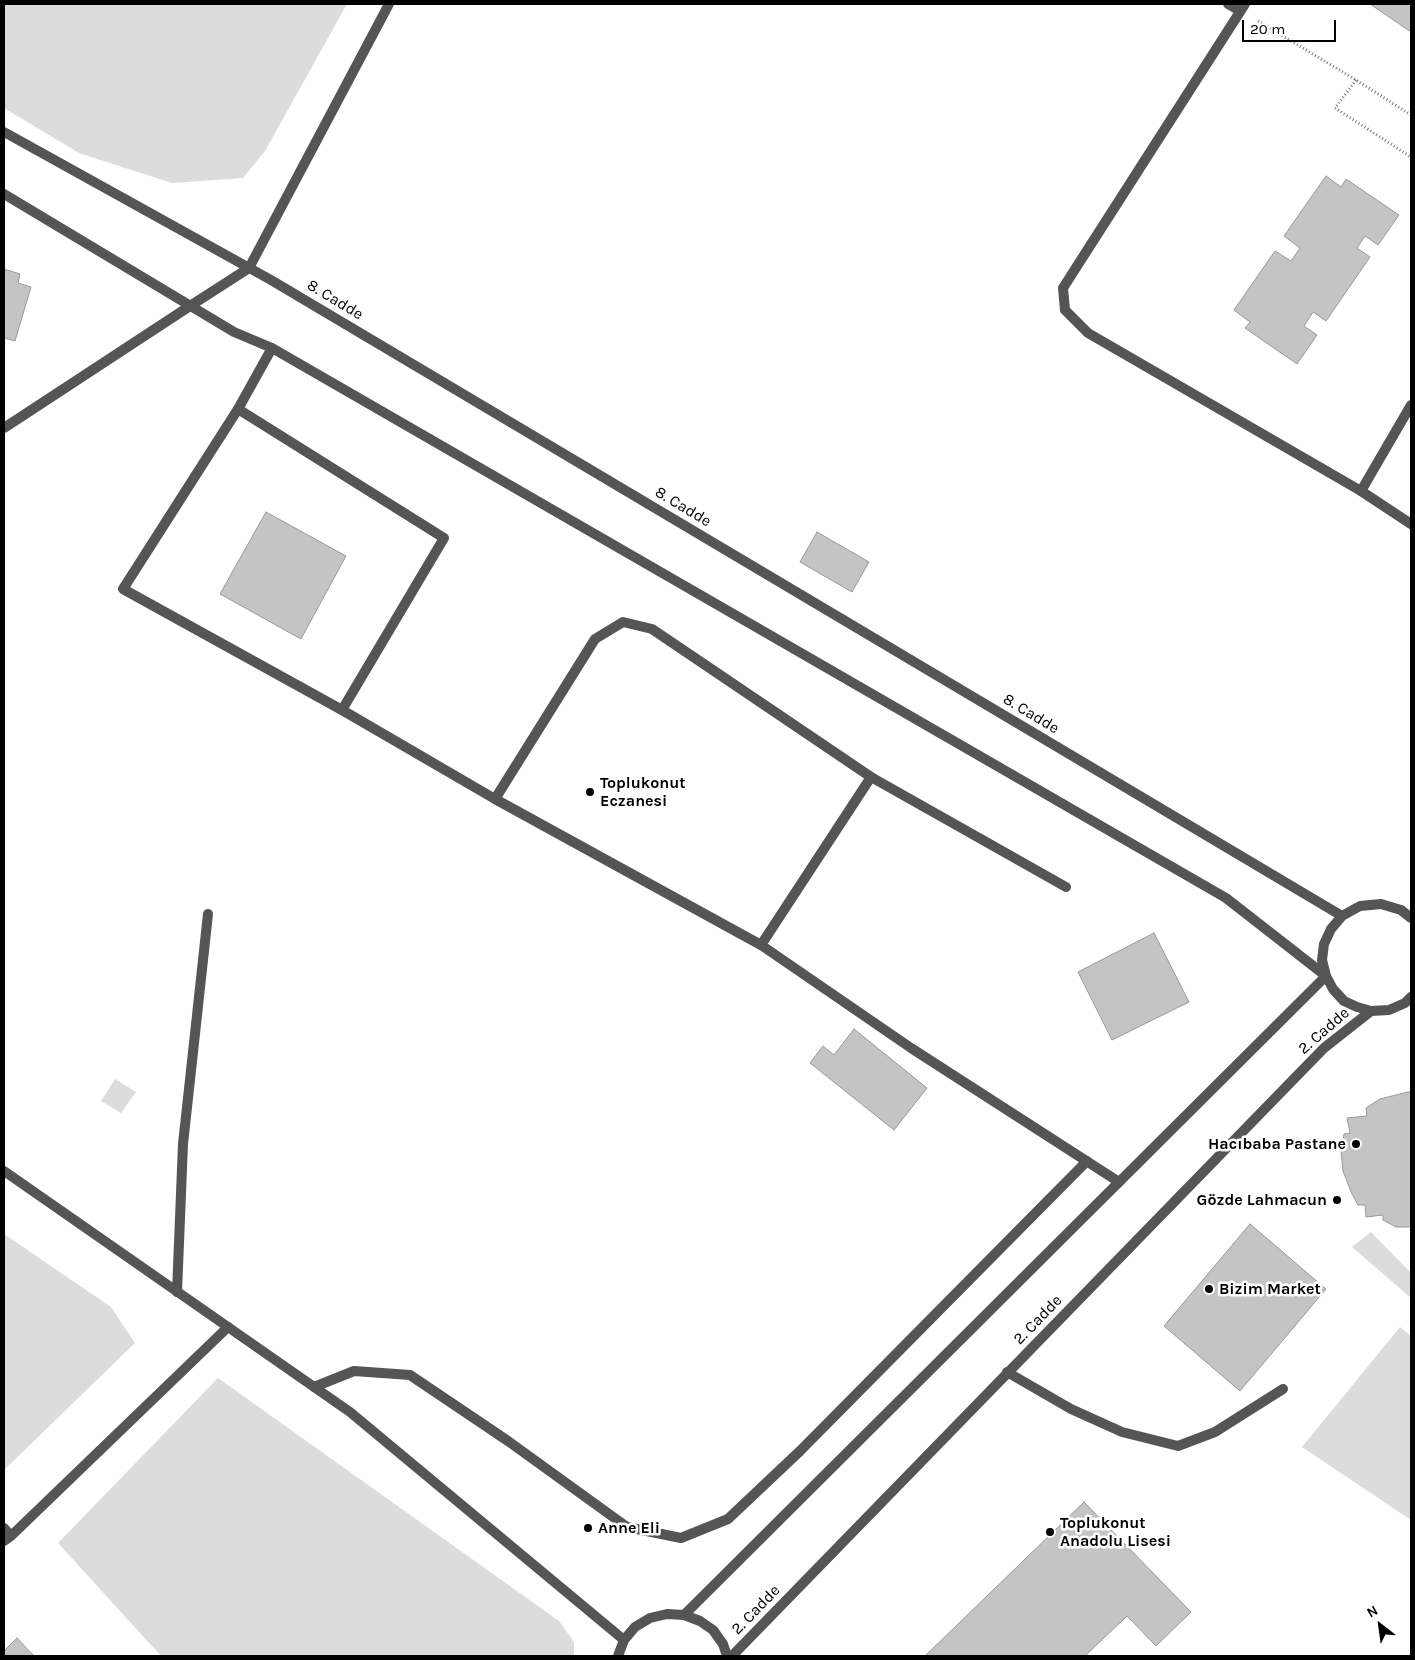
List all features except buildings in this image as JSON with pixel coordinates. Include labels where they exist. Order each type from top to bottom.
[{"type":"street","points":[[4,428],[250,268],[389,4]]},
{"type":"street","points":[[1228,4],[1242,7],[1063,288],[1064,310],[1088,333],[1361,491],[1411,524]]},
{"type":"street","name":"8. Cadde","points":[[4,132],[250,268],[1342,916]]},
{"type":"street","points":[[4,194],[234,332],[272,348],[1226,898],[1326,976]]},
{"type":"street","points":[[272,348],[238,409],[123,589],[761,945],[911,1048],[1120,1182]]},
{"type":"street","points":[[1361,491],[1411,404]]},
{"type":"street","points":[[238,409],[444,538],[342,710]]},
{"type":"street","points":[[495,798],[595,639],[623,622],[652,629],[870,777],[1066,887]]},
{"type":"street","points":[[761,945],[870,777]]},
{"type":"street","points":[[1409,1002],[1389,1010],[1372,1011],[1357,1008],[1344,1001],[1333,990],[1326,976],[1322,960],[1324,944],[1331,929],[1342,916],[1360,906],[1381,904],[1401,910],[1411,918]]},
{"type":"street","points":[[177,1292],[182,1144],[208,914]]},
{"type":"street","points":[[684,1615],[1326,976]]},
{"type":"street","name":"2. Cadde","points":[[732,1656],[1324,1048],[1372,1011]]},
{"type":"street","points":[[314,1387],[354,1371],[410,1375],[508,1441],[627,1527],[681,1538],[728,1519],[800,1451],[1087,1161]]},
{"type":"street","points":[[4,1171],[350,1412],[624,1640]]},
{"type":"street","points":[[4,1528],[8,1539],[228,1327]]},
{"type":"street","points":[[1007,1372],[1071,1409],[1122,1432],[1178,1446],[1215,1432],[1283,1389]]},
{"type":"street","points":[[618,1656],[624,1640],[635,1627],[650,1618],[667,1614],[684,1615],[700,1621],[713,1630],[723,1644],[727,1656]]},
{"type":"path","points":[[1242,7],[1411,115]]},
{"type":"path","points":[[1356,80],[1335,108],[1411,157]]},
{"type":"shaded area","points":[[4,4],[347,4],[265,151],[243,178],[172,183],[79,153],[4,108]]},
{"type":"shaded area","points":[[115,1079],[136,1092],[121,1113],[101,1101]]},
{"type":"shaded area","points":[[1371,1232],[1411,1273],[1411,1298],[1352,1247]]},
{"type":"shaded area","points":[[4,1234],[111,1307],[135,1343],[4,1470]]},
{"type":"shaded area","points":[[1400,1327],[1411,1336],[1411,1520],[1302,1447]]},
{"type":"shaded area","points":[[218,1378],[559,1621],[574,1642],[574,1656],[161,1656],[58,1543]]},
{"type":"place","name":"Toplukonut Eczanesi","points":[[590,792]]},
{"type":"place","name":"Hacıbaba Pastane","points":[[1356,1144]]},
{"type":"place","name":"Gözde Lahmacun","points":[[1337,1200]]},
{"type":"place","name":"Bizim Market","points":[[1209,1289]]},
{"type":"place","name":"Anne Eli","points":[[588,1528]]},
{"type":"place","name":"Toplukonut Anadolu Lisesi","points":[[1050,1532]]}]
